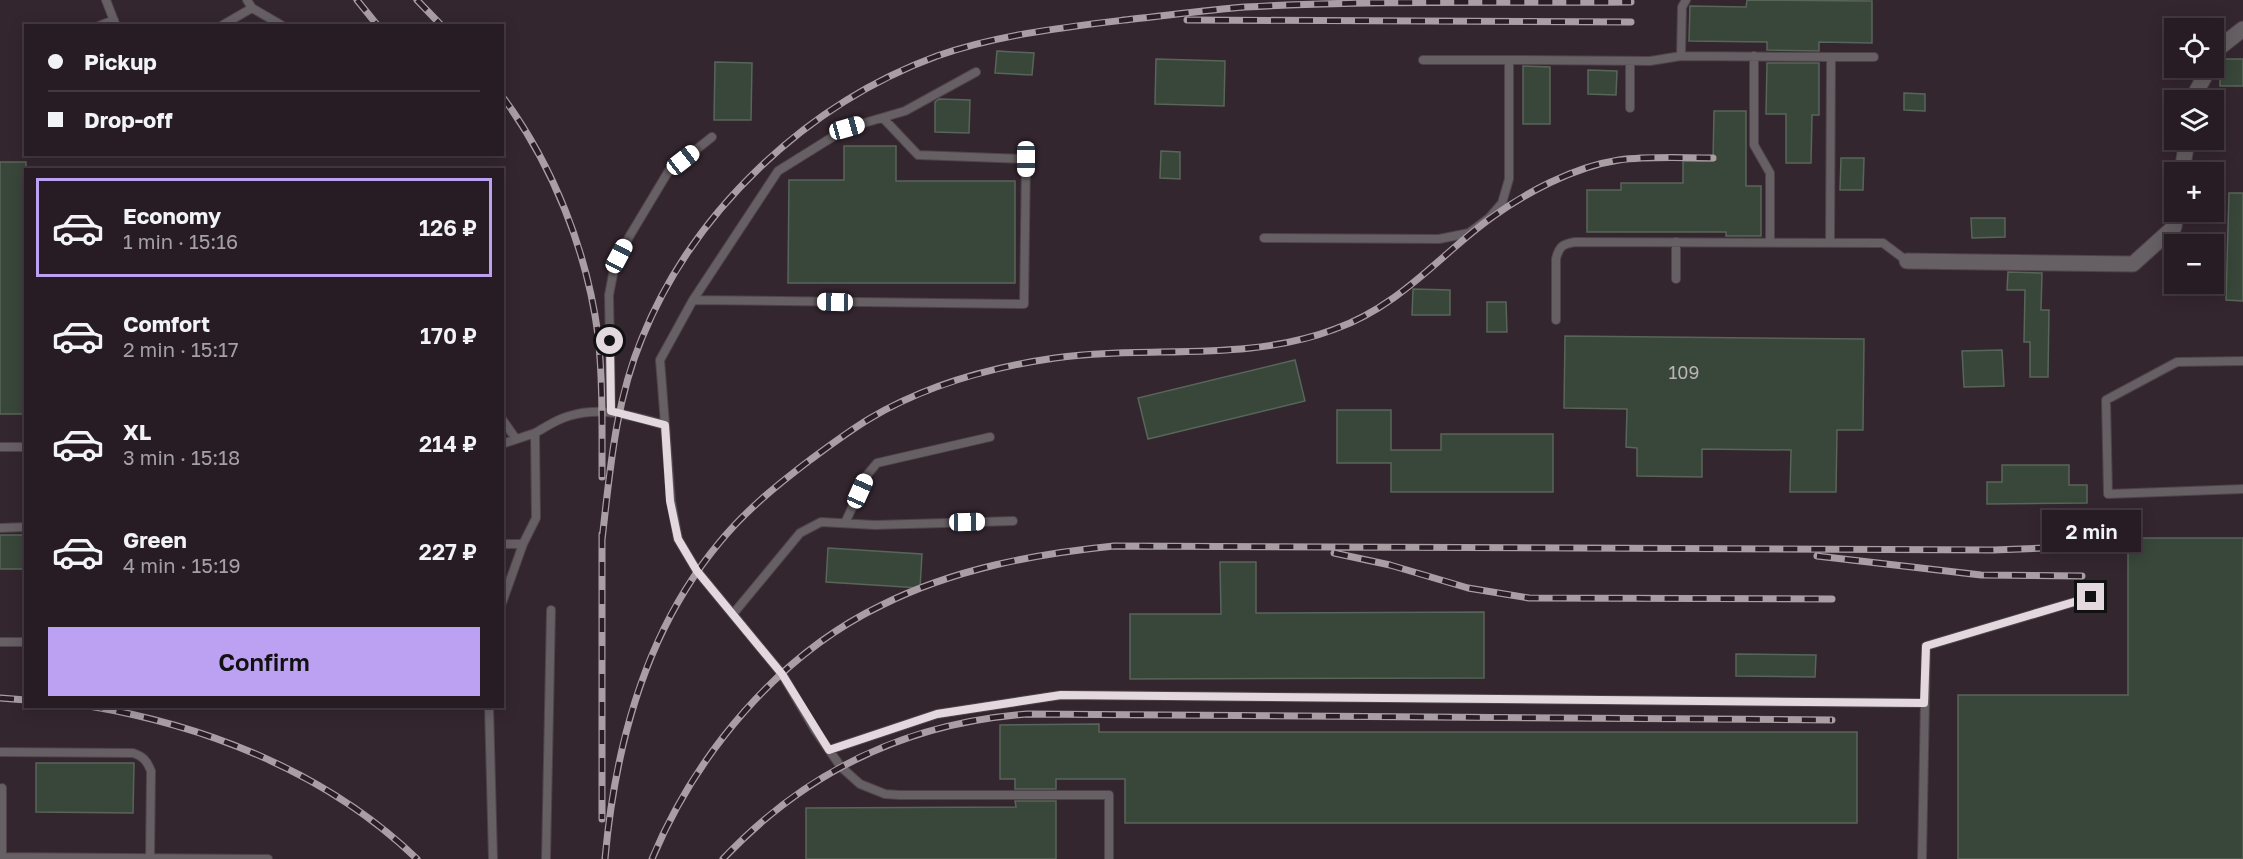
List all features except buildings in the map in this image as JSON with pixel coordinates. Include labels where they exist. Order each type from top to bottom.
[{"type":"street","points":[[2224,44],[2243,29]]},
{"type":"street","points":[[1907,261],[2133,264],[2174,227],[2175,222]]},
{"type":"lane","points":[[106,0],[115,23]]},
{"type":"lane","points":[[1681,56],[1682,7],[1686,0]]},
{"type":"lane","points":[[223,24],[249,4],[280,24]]},
{"type":"lane","points":[[1423,60],[1650,61],[1681,56],[1874,57]]},
{"type":"lane","points":[[1754,56],[1754,145],[1770,173],[1770,242]]},
{"type":"lane","points":[[1830,242],[1831,57]]},
{"type":"lane","points":[[1264,238],[1439,239],[1469,233],[1489,218],[1502,204],[1509,179],[1509,60]]},
{"type":"lane","points":[[1630,61],[1630,108]]},
{"type":"lane","points":[[976,72],[905,111],[847,128],[778,171],[693,300],[660,360],[670,501],[678,539],[697,571],[782,674],[841,767],[860,784],[885,794],[1109,795],[1109,859]]},
{"type":"lane","points":[[693,300],[1024,304],[1026,159],[918,155],[883,118]]},
{"type":"lane","points":[[611,411],[609,295],[614,269],[629,237],[668,172],[712,137]]},
{"type":"lane","points":[[1556,320],[1558,249],[1564,244],[1575,242],[1883,243],[1907,261]]},
{"type":"lane","points":[[1676,242],[1676,279]]},
{"type":"lane","points":[[2243,361],[2177,362],[2106,400],[2108,494],[2243,489]]},
{"type":"lane","points":[[504,443],[535,433],[568,416],[602,410],[665,425]]},
{"type":"lane","points":[[504,422],[516,439]]},
{"type":"lane","points":[[504,598],[536,518],[535,433]]},
{"type":"lane","points":[[845,523],[867,475],[877,463],[990,437]]},
{"type":"lane","points":[[0,447],[24,447]]},
{"type":"lane","points":[[733,614],[800,532],[821,522],[875,525],[1013,521]]},
{"type":"lane","points":[[0,528],[24,526]]},
{"type":"lane","points":[[504,544],[524,544]]},
{"type":"lane","points":[[1922,859],[1926,646],[2091,597]]},
{"type":"lane","points":[[546,859],[551,610]]},
{"type":"lane","points":[[0,642],[24,642]]},
{"type":"lane","points":[[829,750],[937,714],[1061,695],[1924,703]]},
{"type":"lane","points":[[489,708],[493,859]]},
{"type":"lane","points":[[0,752],[133,753],[141,756],[148,763],[151,771],[150,858]]},
{"type":"lane","points":[[2,788],[2,858],[268,859]]},
{"type":"railway","points":[[357,0],[376,24]]},
{"type":"railway","points":[[417,0],[440,24]]},
{"type":"railway","points":[[602,540],[615,438],[625,387],[642,338],[664,291],[692,247],[724,205],[760,167],[800,133],[843,102],[889,77],[961,48],[1034,32],[1245,7],[1342,3],[1631,2]]},
{"type":"railway","points":[[1187,20],[1631,22]]},
{"type":"railway","points":[[504,99],[537,151],[552,180],[586,272],[600,353],[602,477]]},
{"type":"railway","points":[[605,859],[617,774],[626,733],[653,652],[671,614],[693,577],[740,520],[762,499],[824,449],[862,424],[890,407],[935,388],[983,373],[1031,362],[1090,354],[1231,350],[1301,339],[1335,329],[1379,308],[1416,281],[1488,220],[1550,182],[1602,163],[1619,160],[1713,158]]},
{"type":"railway","points":[[602,534],[602,819]]},
{"type":"railway","points":[[652,859],[670,820],[692,782],[717,746],[744,711],[808,651],[844,626],[909,592],[995,565],[1114,546],[1993,550],[2045,548],[2121,535]]},
{"type":"railway","points":[[1334,553],[1390,565],[1468,588],[1529,598],[1832,599]]},
{"type":"railway","points":[[1817,556],[1981,575],[2082,576]]},
{"type":"railway","points":[[0,698],[24,700]]},
{"type":"railway","points":[[99,708],[178,726],[265,758],[346,802],[383,829],[417,859]]},
{"type":"railway","points":[[723,859],[788,800],[861,757],[940,728],[983,719],[1027,714],[1832,720]]},
{"type":"route","points":[[610,341],[611,411],[665,425],[670,501],[678,539],[687,556],[782,674],[829,750],[937,714],[1061,695],[1924,703],[1926,646],[2091,597]]}]
